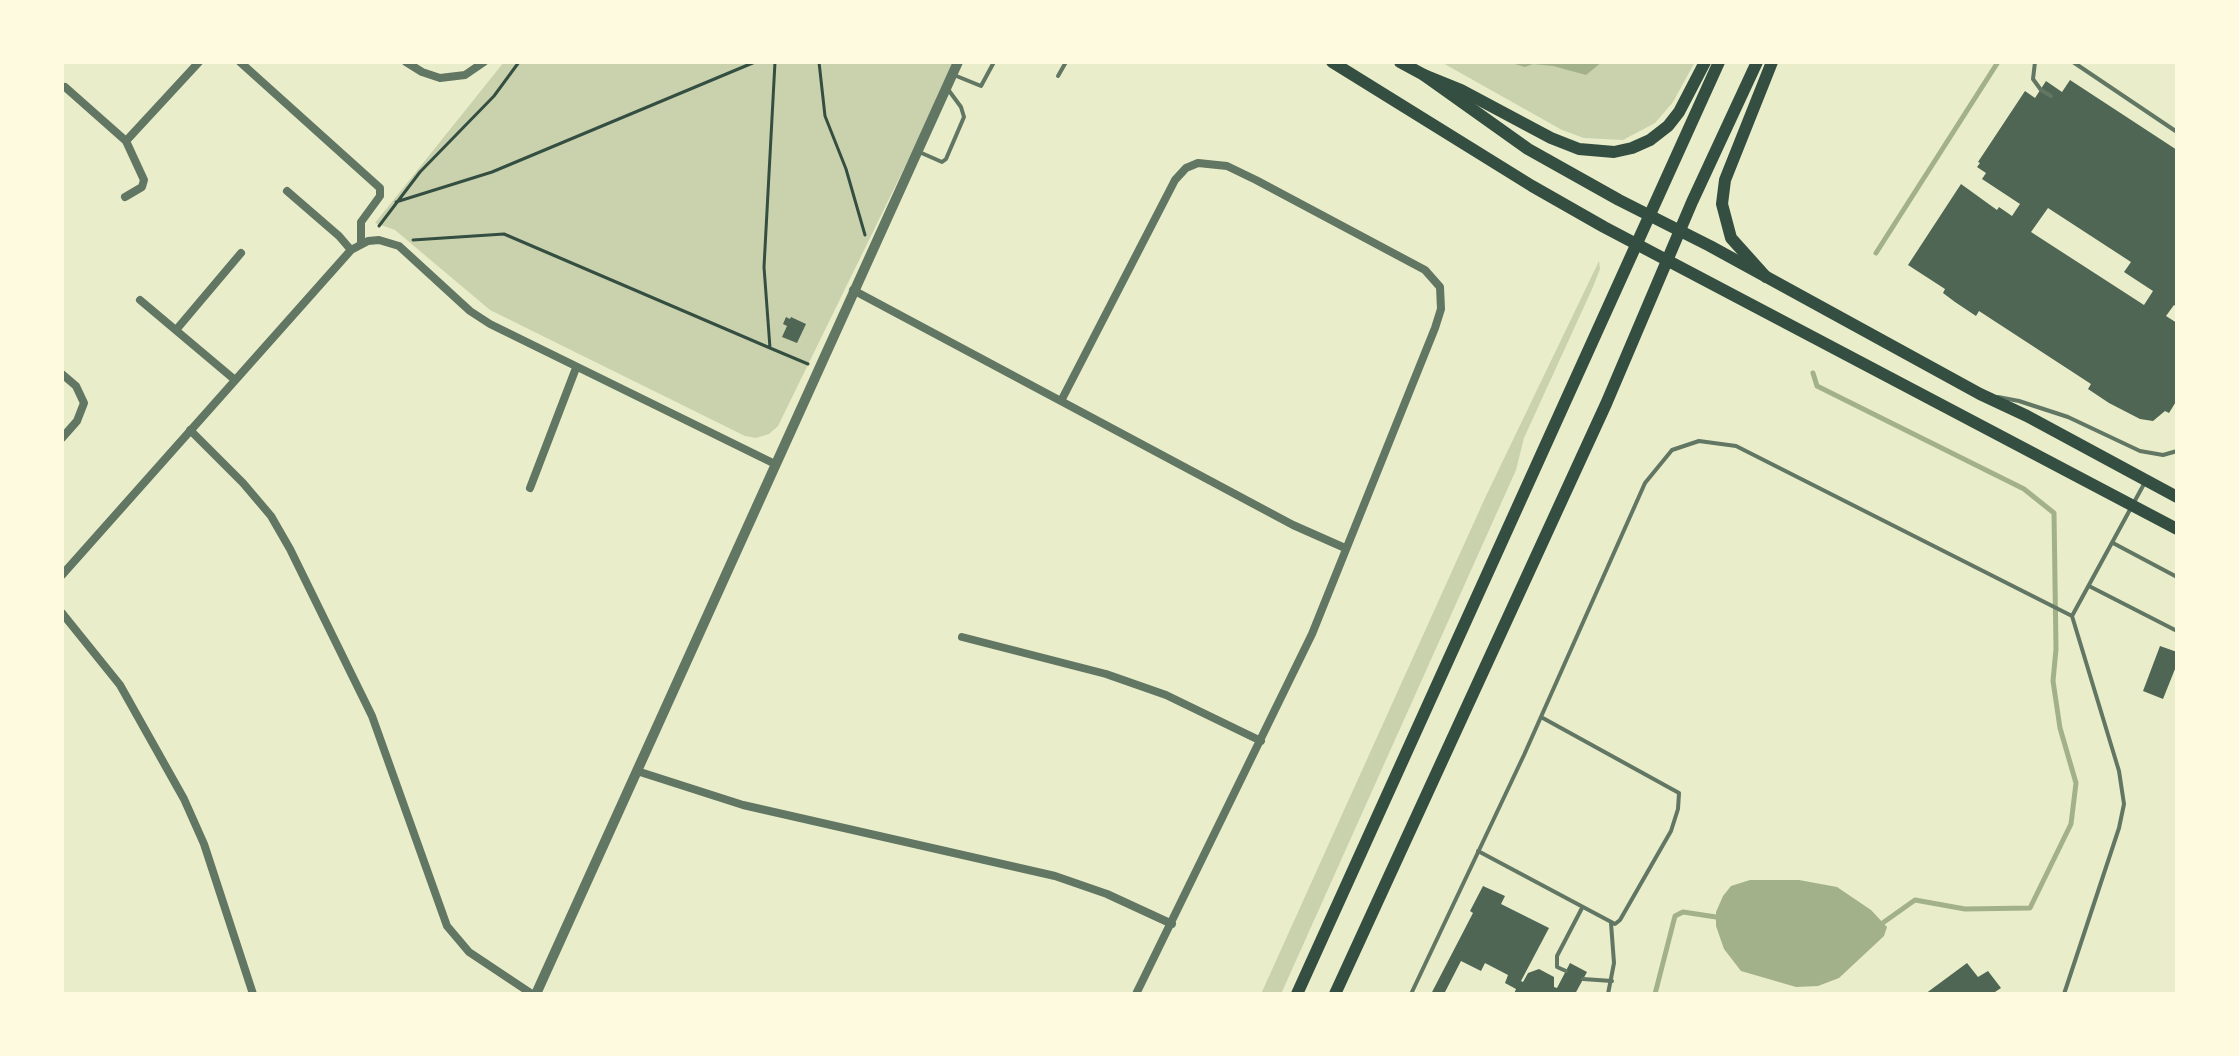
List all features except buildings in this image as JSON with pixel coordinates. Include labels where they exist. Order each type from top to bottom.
[{"type":"main road","points":[[1332,62],[1532,186],[1637,245],[2177,529]]},
{"type":"main road","points":[[1400,62],[1461,90],[1551,138],[1579,149],[1614,152],[1632,148],[1668,126],[1679,112],[1705,62]]},
{"type":"main road","points":[[1297,994],[1719,62]]},
{"type":"main road","points":[[1335,994],[1606,404],[1680,230],[1757,62]]},
{"type":"main road","points":[[1766,277],[1731,238],[1722,204],[1725,180],[1772,62]]},
{"type":"main road","points":[[1424,75],[1528,149],[2177,497]]},
{"type":"street","points":[[126,141],[199,62]]},
{"type":"street","points":[[240,62],[380,188],[380,196],[361,222],[364,242]]},
{"type":"street","points":[[406,62],[440,78],[465,75],[484,62]]},
{"type":"street","points":[[190,430],[271,516],[290,549],[372,716],[447,926],[469,952],[534,994],[958,62]]},
{"type":"street","points":[[65,87],[126,141],[144,183],[125,197]]},
{"type":"street","points":[[1061,401],[1175,180],[1186,168],[1198,163],[1227,166],[1256,180],[1425,270],[1440,287],[1441,309],[1435,328],[1312,634],[1136,994]]},
{"type":"street","points":[[287,191],[351,250]]},
{"type":"street","points":[[62,575],[351,250],[364,242],[389,242],[407,253],[480,318],[775,464]]},
{"type":"street","points":[[176,330],[241,253]]},
{"type":"street","points":[[853,290],[1293,525],[1345,548]]},
{"type":"street","points":[[140,300],[235,380]]},
{"type":"street","points":[[530,488],[576,368]]},
{"type":"street","points":[[62,374],[76,386],[84,403],[82,414],[62,438]]},
{"type":"street","points":[[62,613],[120,685],[184,799],[204,844],[253,994]]},
{"type":"street","points":[[962,637],[1106,674],[1166,695],[1261,741]]},
{"type":"street","points":[[637,771],[743,805],[1055,876],[1107,894],[1172,924]]},
{"type":"lane","points":[[952,74],[980,87],[994,62]]},
{"type":"lane","points":[[1058,76],[1066,62]]},
{"type":"lane","points":[[2035,62],[2033,79],[2041,90],[2051,96]]},
{"type":"lane","points":[[2073,62],[2177,132]]},
{"type":"lane","points":[[917,151],[942,162],[946,159],[964,117],[961,107],[946,86]]},
{"type":"lane","points":[[1980,394],[2039,406],[2140,451],[2163,455],[2177,451]]},
{"type":"lane","points":[[1411,994],[1541,717],[1645,483],[1672,450],[1699,441],[1715,441],[1736,446],[2072,616],[2119,771],[2124,804],[2119,828],[2064,994]]},
{"type":"lane","points":[[2072,616],[2146,480]]},
{"type":"lane","points":[[2113,543],[2177,577]]},
{"type":"lane","points":[[2089,586],[2177,631]]},
{"type":"lane","points":[[1478,851],[1611,923],[1620,920],[1671,831],[1679,793],[1541,717]]},
{"type":"lane","points":[[1566,971],[1557,967],[1557,956],[1582,908]]},
{"type":"lane","points":[[1608,994],[1614,963],[1611,923]]},
{"type":"lane","points":[[1583,979],[1612,981]]},
{"type":"path","points":[[364,242],[420,172],[494,96],[519,62]]},
{"type":"path","points":[[396,202],[492,172],[755,62]]},
{"type":"path","points":[[770,348],[764,267],[775,62]]},
{"type":"path","points":[[819,62],[825,116],[872,249]]},
{"type":"path","points":[[389,242],[504,234],[818,368]]},
{"type":"shaded area","points":[[504,62],[956,62],[778,426],[769,434],[756,438],[745,436],[490,310],[395,230],[375,223]]},
{"type":"shaded area","points":[[1441,62],[1695,62],[1673,102],[1655,123],[1623,140],[1584,138],[1562,130]]},
{"type":"shaded area","points":[[1508,62],[1602,62],[1586,75],[1553,66],[1533,64],[1525,67]]},
{"type":"shaded area","points":[[1599,261],[1600,269],[1593,287],[1524,438],[1516,470],[1281,994],[1261,994],[1485,498]]},
{"type":"shaded area","points":[[1750,880],[1799,880],[1837,887],[1871,910],[1887,927],[1884,936],[1839,978],[1818,986],[1796,987],[1741,971],[1724,949],[1716,926],[1716,912],[1731,886]]},
{"type":"waterway","points":[[1876,253],[1998,62]]},
{"type":"waterway","points":[[1813,373],[1817,386],[2024,489],[2054,513],[2056,649],[2053,681],[2060,728],[2076,783],[2071,824],[2030,908],[1965,909],[1915,900],[1884,922]]},
{"type":"waterway","points":[[1655,994],[1675,916],[1683,912],[1716,917]]}]
